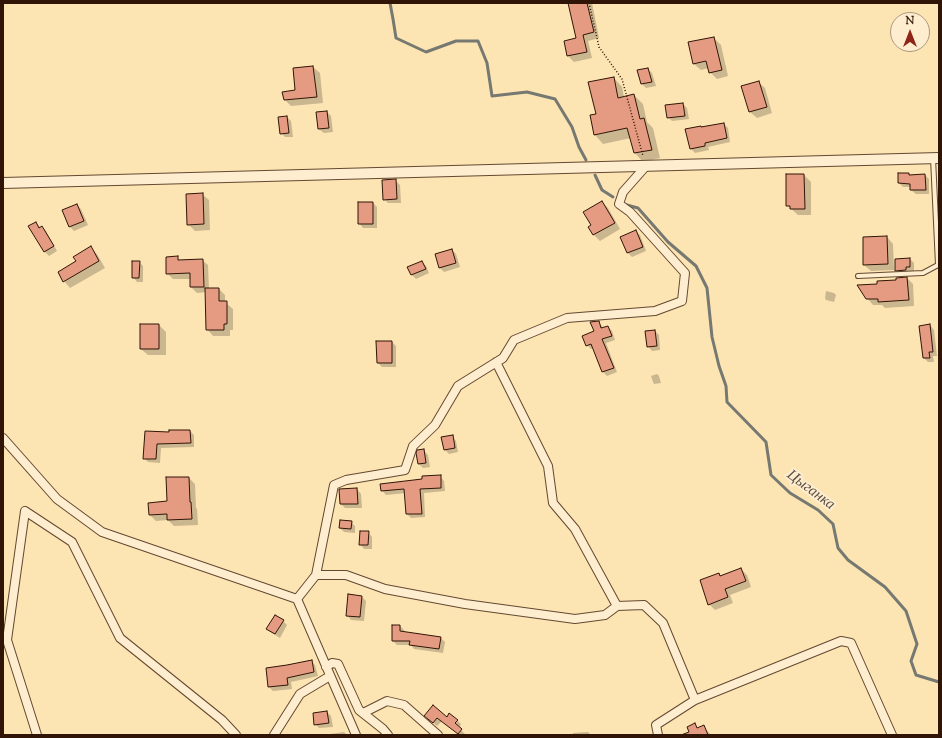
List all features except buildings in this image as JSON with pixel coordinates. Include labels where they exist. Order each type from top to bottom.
[{"type":"street","points":[[3,183],[936,158]]},
{"type":"street","points":[[297,599],[316,575],[334,485],[346,480],[405,470],[413,446],[435,425],[458,386],[503,358],[514,340],[567,318],[655,311],[682,300],[685,273],[630,212],[619,204],[623,192],[646,166]]},
{"type":"street","points":[[496,362],[548,466],[554,503],[575,529],[618,606]]},
{"type":"street","points":[[3,438],[56,499],[102,532],[297,599],[356,735]]},
{"type":"street","points":[[37,735],[7,640],[25,511],[72,542],[120,638],[222,720],[236,735]]},
{"type":"street","points":[[316,575],[346,575],[385,588],[464,604],[575,619],[605,615],[618,606],[644,605],[663,623],[695,700]]},
{"type":"street","points":[[658,735],[656,725],[695,700],[841,641],[851,643],[892,735]]},
{"type":"street","points":[[326,667],[332,663],[338,664],[359,710],[383,729],[388,735]]},
{"type":"street","points":[[274,735],[300,694],[330,676]]},
{"type":"street","points":[[363,713],[386,701],[404,705],[438,735]]},
{"type":"lane","points":[[858,276],[923,273],[938,265],[936,158]]},
{"type":"path","points":[[589,3],[599,47],[622,79],[646,166]]},
{"type":"waterway","name":"Цыганка","points":[[390,3],[396,38],[426,52],[456,41],[478,41],[487,63],[492,96],[527,92],[555,99],[572,127],[579,147],[586,160]]},
{"type":"waterway","name":"Цыганка","points":[[595,175],[602,190],[613,197]]},
{"type":"waterway","name":"Цыганка","points":[[623,204],[638,208],[668,242],[696,266],[707,288],[712,337],[719,366],[726,386],[727,402],[766,442],[771,475],[790,493],[818,510],[833,524],[838,548],[848,560],[885,587],[906,611],[917,644],[911,661],[916,675],[939,682]]}]
